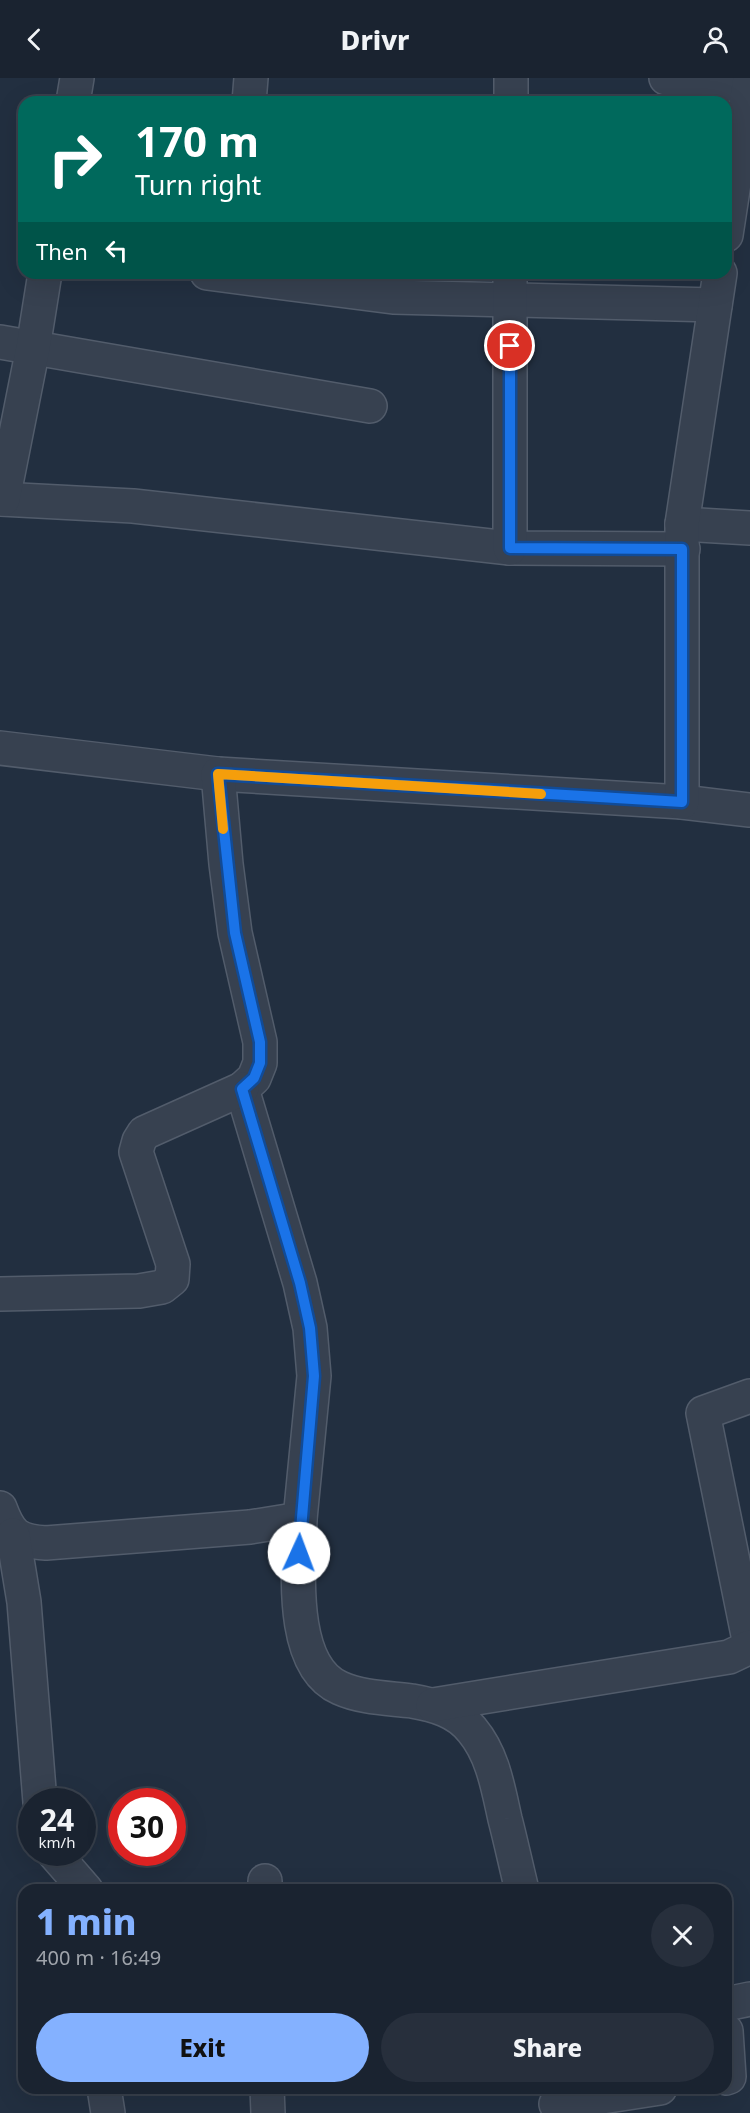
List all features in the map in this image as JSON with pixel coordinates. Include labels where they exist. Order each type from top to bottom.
[{"type":"street","points":[[74,96],[77,78]]},
{"type":"street","points":[[250,96],[251,78]]},
{"type":"street","points":[[511,78],[511,96]]},
{"type":"street","points":[[666,78],[750,83],[732,197]]},
{"type":"street","points":[[44,279],[33,348],[2,499],[133,506],[510,548],[682,536],[750,528]]},
{"type":"street","points":[[254,279],[393,297],[510,287],[716,305]]},
{"type":"street","points":[[682,802],[682,536],[719,279]]},
{"type":"street","points":[[510,287],[510,548]]},
{"type":"street","points":[[0,342],[370,406]]},
{"type":"street","points":[[0,748],[218,774],[682,802],[750,810]]},
{"type":"street","points":[[0,1294],[139,1291],[162,1287],[172,1279],[173,1264],[136,1152],[139,1141],[144,1134],[242,1089],[254,1078],[260,1063],[260,1042],[235,933],[218,774]]},
{"type":"street","points":[[242,1089],[300,1283],[310,1328],[314,1376],[300,1519],[298,1569],[303,1635],[310,1656],[322,1675],[339,1687],[362,1695],[433,1705],[452,1713],[471,1728],[486,1749],[495,1776],[521,1884]]},
{"type":"street","points":[[433,1705],[729,1657],[750,1646],[704,1413],[750,1396]]},
{"type":"street","points":[[7,1521],[28,1542],[46,1543],[250,1527],[300,1519]]},
{"type":"street","points":[[7,1521],[24,1602],[39,1788]]},
{"type":"street","points":[[65,1866],[81,1884]]},
{"type":"street","points":[[732,2003],[750,1999]]},
{"type":"street","points":[[105,2094],[108,2113]]},
{"type":"street","points":[[267,2094],[268,2113]]},
{"type":"street","points":[[556,2102],[615,2094]]},
{"type":"slow traffic","points":[[223,829],[218,774],[541,794]]},
{"type":"route","points":[[299,1553],[300,1519],[314,1376],[310,1328],[300,1283],[242,1089],[254,1078],[260,1063],[260,1042],[235,933],[218,774],[682,802],[682,549],[510,548],[510,346]]}]
